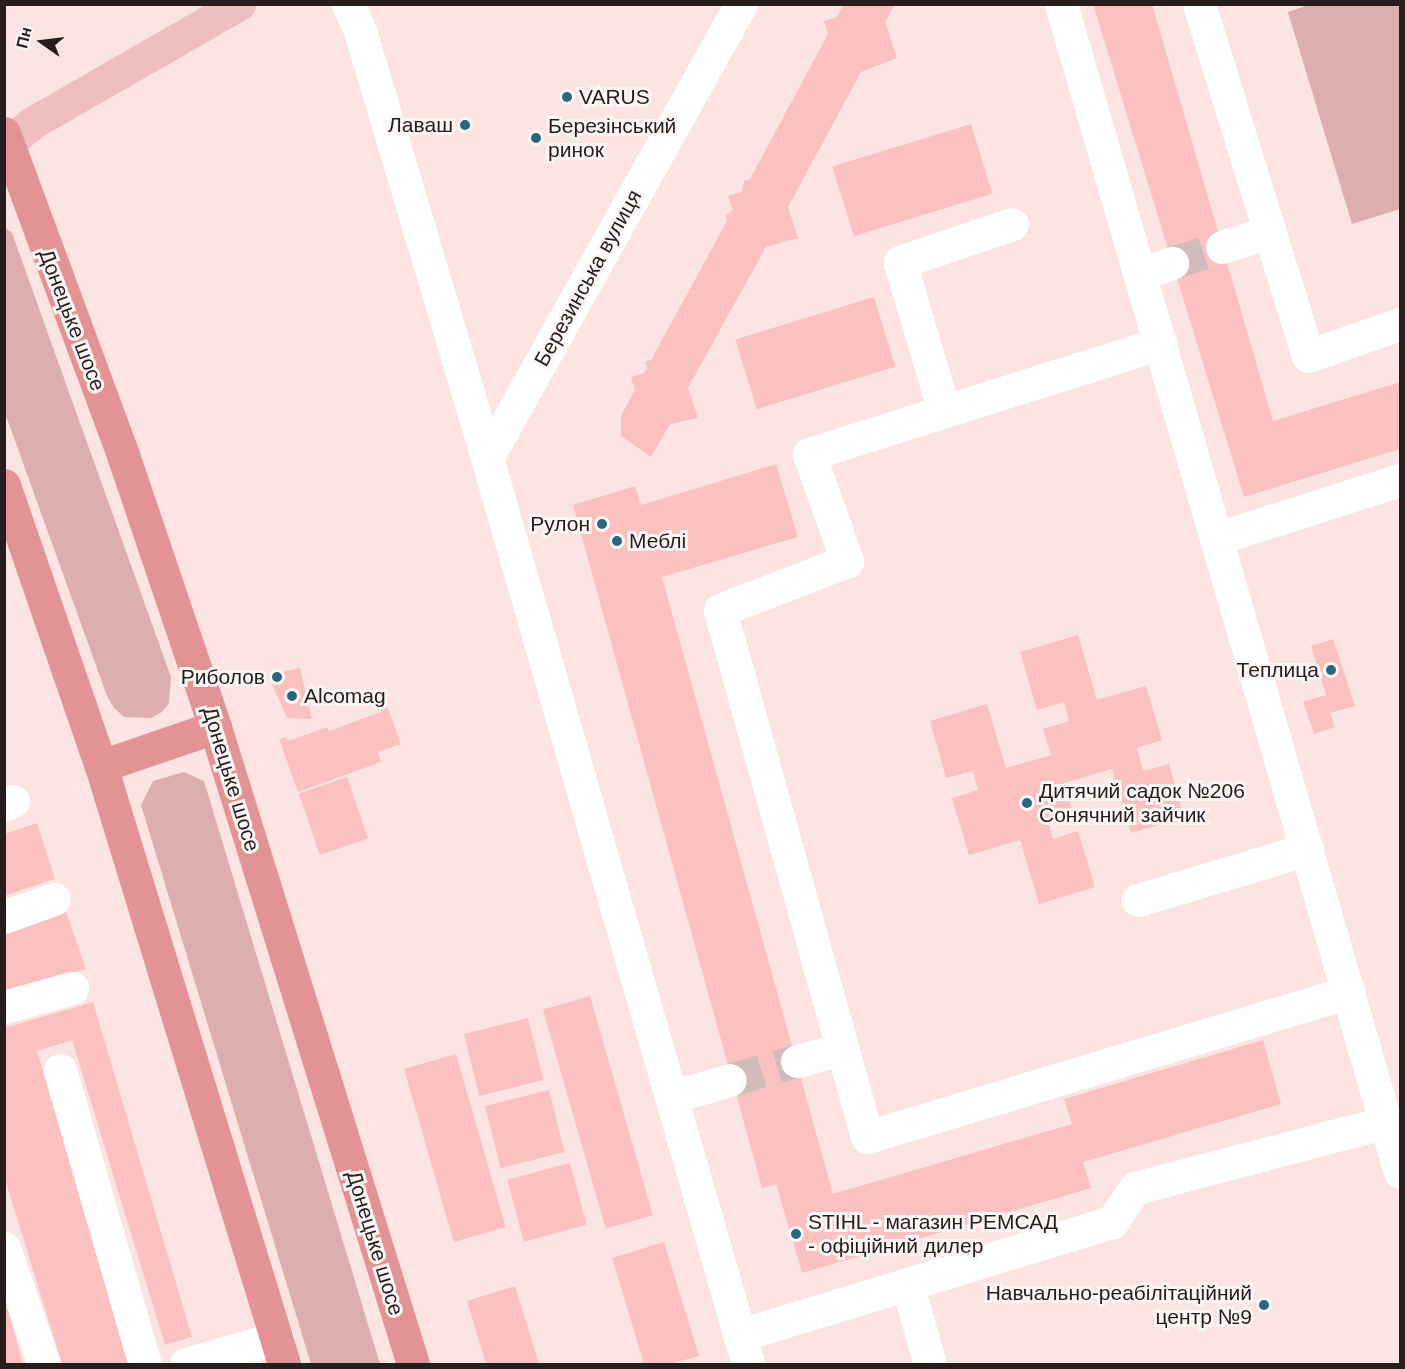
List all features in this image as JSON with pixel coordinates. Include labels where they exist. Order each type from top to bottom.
[{"type":"highway","name":"Донецьке шосе","points":[[6,140],[123,455],[215,727],[413,1365]]},
{"type":"highway","points":[[4,485],[101,766],[280,1351]]},
{"type":"highway","points":[[101,766],[215,727]]},
{"type":"main road","points":[[6,140],[239,4]]},
{"type":"street","points":[[348,4],[360,31],[487,458],[744,1350],[907,1284],[1112,1221],[1135,1188],[1386,1122]]},
{"type":"street","name":"Березинська вулиця","points":[[487,458],[741,4]]},
{"type":"street","points":[[1061,4],[1401,1172]]},
{"type":"street","points":[[1199,4],[1308,356],[1401,324]]},
{"type":"street","points":[[944,411],[900,262],[1012,224]]},
{"type":"street","points":[[1222,247],[1269,232]]},
{"type":"street","points":[[1140,273],[1172,263]]},
{"type":"street","points":[[1161,343],[809,454],[847,561],[720,610],[867,1137],[1349,993]]},
{"type":"street","points":[[1218,538],[1401,480]]},
{"type":"street","points":[[1138,900],[1308,849]]},
{"type":"street","points":[[4,916],[54,899]]},
{"type":"street","points":[[4,1007],[72,988]]},
{"type":"street","points":[[797,1061],[843,1049]]},
{"type":"street","points":[[60,1070],[145,1365]]},
{"type":"street","points":[[671,1097],[730,1080]]},
{"type":"street","points":[[4,1248],[44,1365]]},
{"type":"street","points":[[907,1284],[930,1365]]},
{"type":"street","points":[[186,1365],[280,1351]]},
{"type":"shaded area","points":[[1312,4],[1400,5],[1400,209],[1352,224],[1288,12]]},
{"type":"shaded area","points":[[5,227],[12,233],[171,677],[169,703],[162,712],[151,718],[124,717],[114,708],[107,696],[5,413]]},
{"type":"shaded area","points":[[184,772],[204,781],[380,1364],[311,1364],[141,805],[153,781]]},
{"type":"building","points":[[844,4],[895,4],[885,22],[897,58],[861,72],[788,207],[798,238],[766,247],[688,388],[698,418],[670,424],[651,457],[621,436],[621,416],[635,390],[631,377],[644,373],[647,368],[645,362],[651,360],[727,221],[726,215],[733,210],[728,196],[742,192],[744,181],[750,179],[828,34],[824,21],[837,17]]},
{"type":"building","points":[[1093,4],[1152,4],[1273,421],[1400,382],[1400,449],[1244,497]]},
{"type":"building","points":[[971,124],[992,194],[854,236],[832,166]]},
{"type":"building","points":[[874,297],[895,367],[757,409],[735,339]]},
{"type":"building","points":[[776,464],[798,537],[662,577],[833,1194],[1072,1124],[1064,1099],[1263,1040],[1281,1104],[1083,1162],[1091,1188],[802,1273],[776,1184],[762,1188],[573,505],[635,486],[641,505]]},
{"type":"building","points":[[1078,635],[1097,700],[1146,686],[1162,740],[1137,748],[1143,771],[1169,764],[1184,817],[1131,833],[1112,769],[1064,783],[1072,809],[1047,817],[1053,839],[1078,831],[1095,887],[1039,904],[1020,840],[969,855],[952,798],[978,790],[973,771],[946,778],[930,721],[987,704],[1006,768],[1051,755],[1043,729],[1069,721],[1064,702],[1037,710],[1020,652]]},
{"type":"building","name":"Теплица","points":[[1333,639],[1355,706],[1330,713],[1335,727],[1314,734],[1303,702],[1326,695],[1311,646]]},
{"type":"building","name":"Alcomag","points":[[300,668],[312,719],[287,718],[268,675]]},
{"type":"building","points":[[387,706],[401,744],[378,752],[381,762],[298,792],[279,739],[286,737],[288,741],[327,727],[329,731],[381,712],[379,709]]},
{"type":"building","points":[[347,777],[368,838],[320,855],[299,794]]},
{"type":"building","points":[[37,823],[55,879],[4,896],[4,834]]},
{"type":"building","points":[[66,912],[86,969],[4,993],[4,931]]},
{"type":"building","points":[[590,996],[653,1215],[606,1229],[543,1010]]},
{"type":"building","points":[[93,1002],[192,1337],[165,1345],[72,1040],[37,1051],[128,1364],[62,1364],[4,1176],[4,1028]]},
{"type":"building","points":[[528,1018],[543,1080],[479,1096],[464,1034]]},
{"type":"building","points":[[456,1054],[506,1227],[454,1242],[404,1069]]},
{"type":"building","points":[[549,1090],[564,1152],[500,1168],[485,1106]]},
{"type":"building","points":[[570,1163],[587,1225],[524,1242],[507,1180]]},
{"type":"building","points":[[664,1242],[699,1356],[670,1364],[644,1364],[612,1258]]},
{"type":"building","points":[[515,1286],[539,1364],[486,1364],[467,1301]]},
{"type":"building","points":[[5,1300],[23,1364],[4,1364]]},
{"type":"tunnel","points":[[1172,263],[1222,247]]},
{"type":"tunnel","points":[[730,1080],[797,1061]]},
{"type":"place","name":"VARUS","points":[[567,97]]},
{"type":"place","name":"Лаваш","points":[[465,125]]},
{"type":"place","name":"Березінський ринок","points":[[536,138]]},
{"type":"place","name":"Рулон","points":[[602,524]]},
{"type":"place","name":"Меблі","points":[[617,541]]},
{"type":"place","name":"Теплица","points":[[1331,670]]},
{"type":"place","name":"Риболов","points":[[277,677]]},
{"type":"place","name":"Alcomag","points":[[292,696]]},
{"type":"place","name":"Дитячий садок №206 Сонячний зайчик","points":[[1027,803]]},
{"type":"place","name":"STIHL - магазин РЕМСАД - офіційний дилер","points":[[796,1234]]},
{"type":"place","name":"Навчально-реабілітаційний центр №9","points":[[1264,1305]]}]
